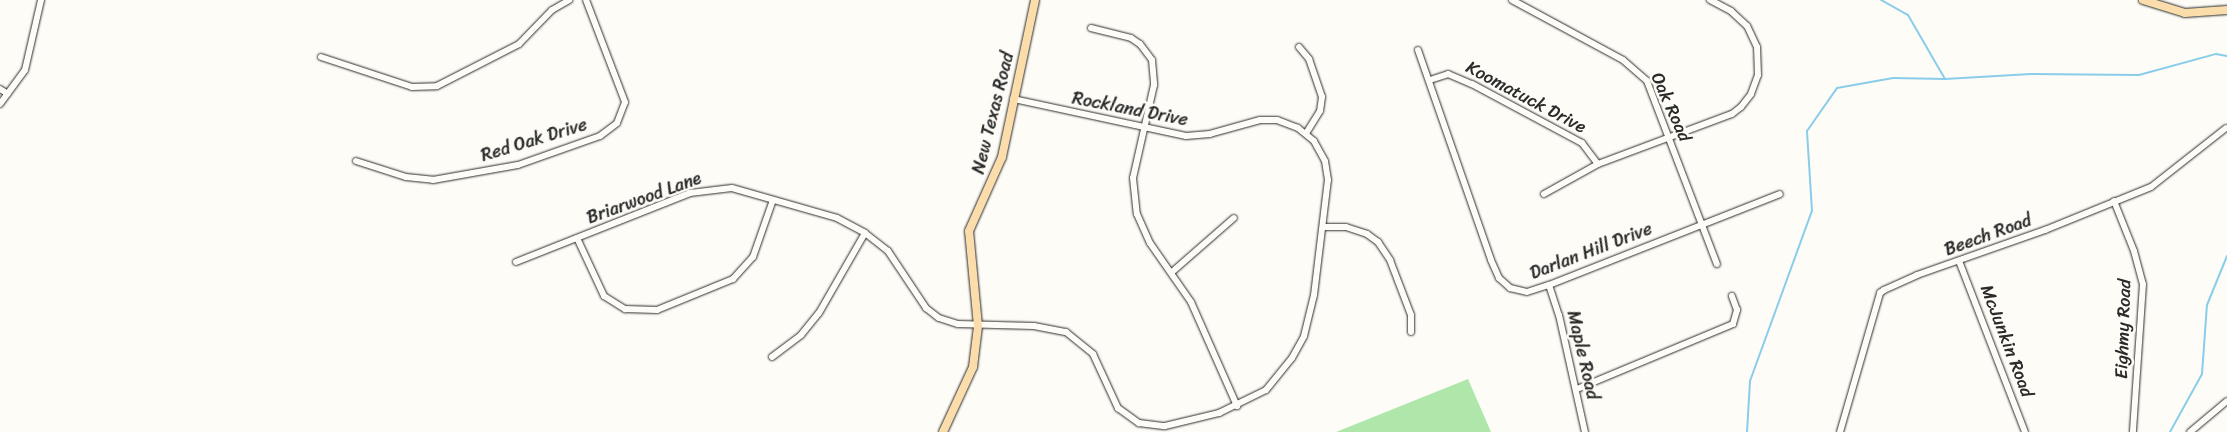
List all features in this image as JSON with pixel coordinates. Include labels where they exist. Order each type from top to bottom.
[{"type":"main road","name":"New Texas Road","points":[[943,432],[973,366],[978,326],[969,231],[998,167],[1035,0]]},
{"type":"main road","points":[[2143,0],[2185,13],[2227,10]]},
{"type":"street","points":[[0,104],[25,70],[41,0]]},
{"type":"street","points":[[321,57],[412,87],[436,86],[519,44],[552,10],[569,0]]},
{"type":"street","name":"Red Oak Drive","points":[[356,160],[406,177],[433,180],[518,165],[600,136],[617,123],[625,102],[586,0]]},
{"type":"street","name":"Oak Road","points":[[1512,0],[1639,71],[1656,100],[1669,138],[1704,224],[1717,264]]},
{"type":"street","points":[[1544,194],[1598,164],[1732,114],[1751,94],[1758,75],[1757,47],[1747,26],[1731,12],[1710,0]]},
{"type":"street","points":[[1091,28],[1131,38],[1140,44],[1152,60],[1155,76],[1133,178],[1134,198],[1150,243],[1192,302],[1237,406]]},
{"type":"street","points":[[1299,47],[1309,59],[1322,97],[1320,111],[1306,133]]},
{"type":"street","name":"Darlan Hill Drive","points":[[1418,50],[1499,278],[1519,291],[1549,286],[1780,194]]},
{"type":"street","name":"Koomatuck Drive","points":[[1430,80],[1448,74],[1472,84],[1582,143],[1598,164]]},
{"type":"street","points":[[0,89],[8,94]]},
{"type":"street","name":"Rockland Drive","points":[[978,326],[1034,326],[1066,332],[1092,354],[1118,408],[1133,420],[1149,426],[1165,426],[1237,406],[1266,390],[1279,376],[1304,336],[1322,254],[1328,180],[1325,161],[1318,147],[1306,133],[1290,124],[1270,120],[1198,137],[1143,129],[1013,99]]},
{"type":"street","name":"Beech Road","points":[[1840,432],[1880,294],[1892,284],[1959,261],[2159,182],[2226,128]]},
{"type":"street","name":"Briarwood Lane","points":[[516,262],[705,190],[732,188],[837,218],[866,233],[888,251],[926,308],[952,323],[978,326]]},
{"type":"street","points":[[577,238],[604,296],[625,308],[657,310],[733,279],[752,257],[773,200]]},
{"type":"street","name":"Eighmy Road","points":[[2114,201],[2134,251],[2143,284],[2132,432]]},
{"type":"street","points":[[1172,272],[1234,218]]},
{"type":"street","points":[[1323,227],[1346,227],[1367,234],[1378,242],[1390,260],[1411,315],[1411,332]]},
{"type":"street","points":[[772,357],[801,335],[820,312],[866,233]]},
{"type":"street","name":"McJunkin Road","points":[[1959,261],[2025,432]]},
{"type":"street","name":"Maple Road","points":[[1549,286],[1577,389],[1585,432]]},
{"type":"street","points":[[1577,389],[1733,324],[1737,310],[1732,296]]},
{"type":"street","points":[[2190,432],[2227,402]]},
{"type":"green space","points":[[1468,379],[1491,432],[1336,432]]},
{"type":"waterway","points":[[1881,0],[1908,15],[1945,79]]},
{"type":"waterway","points":[[1747,432],[1750,381],[1812,211],[1807,131],[1837,88],[1893,78],[1945,79],[2031,74],[2139,75],[2216,54],[2227,56]]},
{"type":"waterway","points":[[2170,432],[2202,374],[2207,305],[2227,256]]}]
